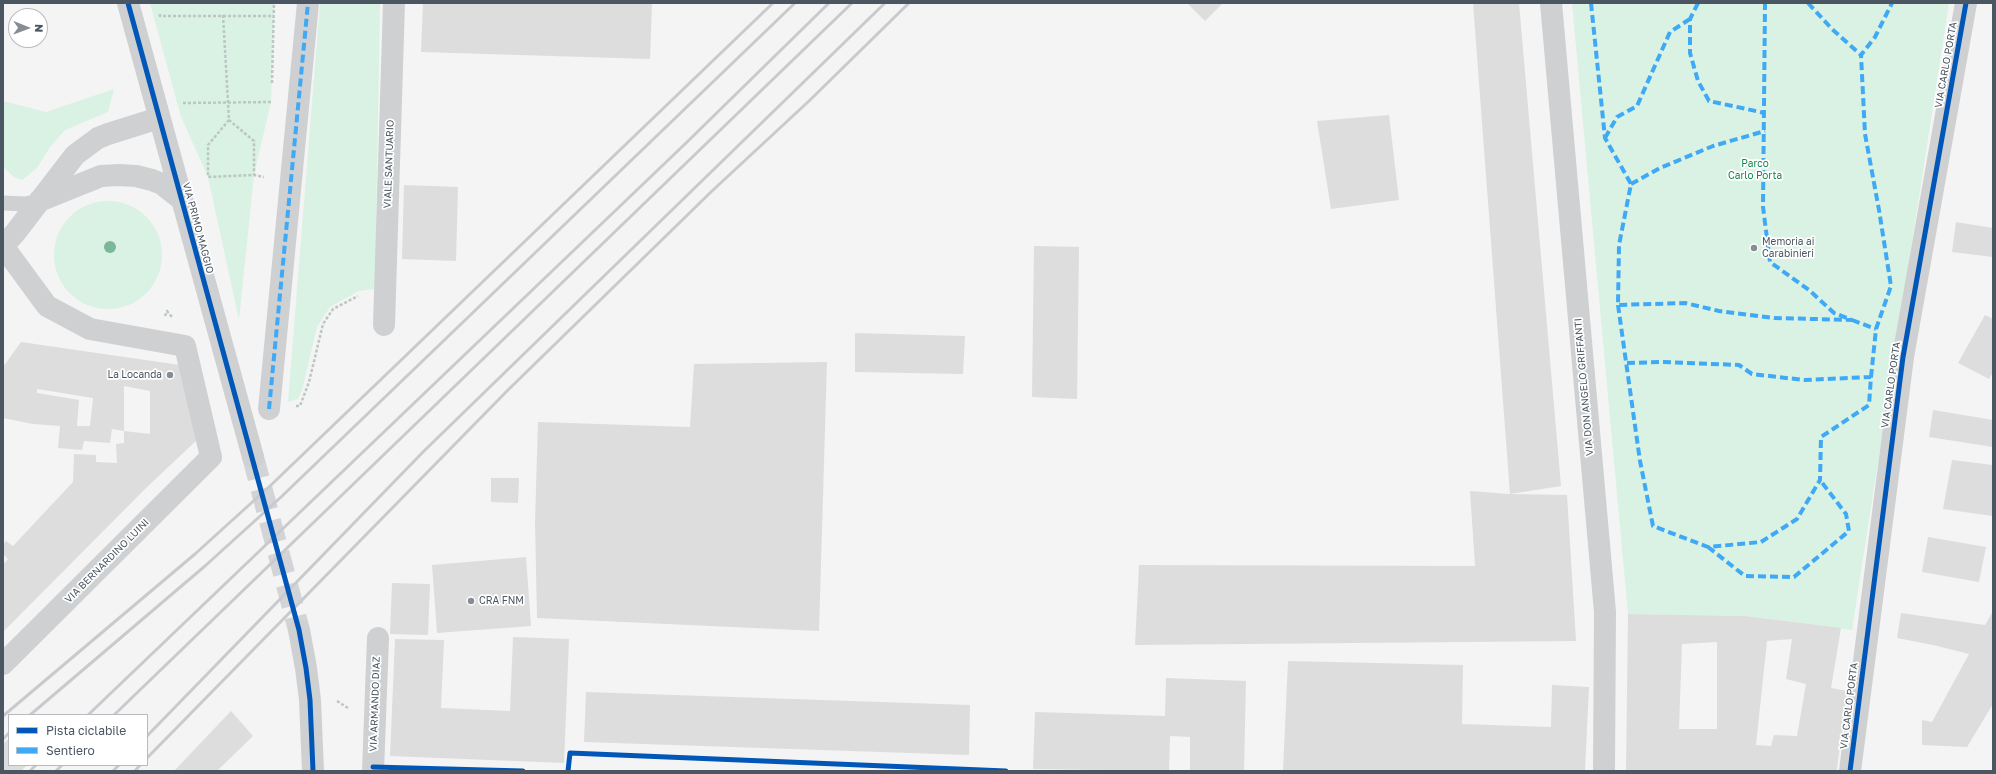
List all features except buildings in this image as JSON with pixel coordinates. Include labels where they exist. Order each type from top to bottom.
[{"type":"street","name":"VIA PRIMO MAGGIO","points":[[128,3],[253,457]]},
{"type":"street","points":[[269,409],[308,3]]},
{"type":"street","name":"VIALE SANTUARIO","points":[[384,325],[394,3]]},
{"type":"street","name":"VIA DON ANGELO GRIFFANTI","points":[[1552,3],[1605,612],[1604,771]]},
{"type":"street","name":"VIA CARLO PORTA","points":[[1850,771],[1903,357],[1966,3]]},
{"type":"street","points":[[3,246],[15,233],[75,155],[86,146],[108,134],[159,118]]},
{"type":"street","points":[[39,201],[101,176],[119,175],[152,180],[162,184],[181,199]]},
{"type":"street","name":"VIA BERNARDINO LUINI","points":[[3,246],[47,306],[90,329],[185,346],[211,457],[3,664]]},
{"type":"street","points":[[299,630],[310,700],[313,771]]},
{"type":"street","name":"VIA ARMANDO DIAZ","points":[[373,771],[378,638]]},
{"type":"lane","points":[[3,203],[25,204],[39,201]]},
{"type":"path","points":[[272,86],[274,3]]},
{"type":"path","points":[[159,10],[162,23]]},
{"type":"path","points":[[223,15],[229,120],[208,145],[208,177],[254,175],[290,182]]},
{"type":"path","points":[[160,16],[274,16]]},
{"type":"path","points":[[182,97],[184,104],[271,102],[272,94]]},
{"type":"path","points":[[229,120],[254,141],[254,175]]},
{"type":"path","points":[[300,406],[309,382],[323,324],[333,309],[361,294],[385,289]]},
{"type":"green space","points":[[150,3],[274,3],[271,102],[254,175],[239,320],[208,177],[181,117]]},
{"type":"green space","points":[[320,3],[380,3],[375,289],[359,291],[330,307],[317,327],[302,390],[298,399],[288,402]]},
{"type":"green space","name":"Parco Carlo Porta","points":[[1572,3],[1949,3],[1852,630],[1745,616],[1628,614]]},
{"type":"green space","points":[[114,89],[108,112],[65,130],[50,147],[37,168],[22,180],[14,177],[3,167],[3,101],[46,112]]},
{"type":"green space","points":[[108,201],[129,205],[146,217],[158,234],[162,255],[158,276],[146,293],[129,305],[108,309],[87,305],[70,293],[58,276],[54,255],[58,234],[70,217],[87,205]]},
{"type":"tunnel","points":[[253,457],[299,630]]},
{"type":"railway","points":[[3,716],[195,554],[270,486],[773,3]]},
{"type":"railway","points":[[31,714],[205,566],[280,498],[795,3]]},
{"type":"railway","points":[[89,714],[685,144],[829,3]]},
{"type":"railway","points":[[115,714],[852,3]]},
{"type":"railway","points":[[148,735],[424,451],[885,3]]},
{"type":"railway","points":[[148,757],[508,390],[712,191],[809,101],[909,3]]},
{"type":"railway","points":[[3,739],[8,734]]},
{"type":"railway","points":[[30,771],[35,766]]},
{"type":"railway","points":[[56,771],[61,766]]},
{"type":"railway","points":[[113,771],[118,766]]},
{"type":"railway","points":[[135,771],[139,766]]},
{"type":"marked path","points":[[269,409],[308,3]]},
{"type":"marked path","points":[[1591,3],[1605,138],[1631,184],[1619,245],[1618,305],[1685,303],[1719,311],[1774,318],[1852,320],[1834,313],[1809,290],[1770,262],[1763,207],[1765,3]]},
{"type":"marked path","points":[[1698,3],[1690,19],[1690,53],[1698,81],[1709,101],[1765,113]]},
{"type":"marked path","points":[[1808,3],[1832,29],[1861,55]]},
{"type":"marked path","points":[[1871,377],[1876,329],[1891,286],[1865,134],[1861,55],[1875,37],[1892,3]]},
{"type":"marked path","points":[[1605,138],[1617,117],[1637,106],[1670,32],[1690,19]]},
{"type":"marked path","points":[[1631,184],[1660,168],[1713,146],[1765,131]]},
{"type":"marked path","points":[[1618,305],[1640,461],[1653,526],[1708,547],[1761,542],[1797,519],[1820,480],[1821,437],[1869,405],[1871,377],[1804,380],[1752,374],[1739,365],[1663,362],[1627,363]]},
{"type":"marked path","points":[[1852,320],[1876,329]]},
{"type":"marked path","points":[[1708,547],[1745,576],[1794,577],[1849,531],[1846,514],[1820,480]]},
{"type":"cycle path","points":[[128,3],[299,630],[310,700],[313,771]]},
{"type":"cycle path","points":[[1850,771],[1903,357],[1966,3]]},
{"type":"cycle path","points":[[568,771],[570,753],[1006,771]]},
{"type":"cycle path","points":[[373,767],[523,771]]},
{"type":"place","name":"Memoria ai Carabinieri","points":[[1754,248]]},
{"type":"place","name":"La Locanda","points":[[170,375]]},
{"type":"place","name":"CRA FNM","points":[[471,601]]}]
